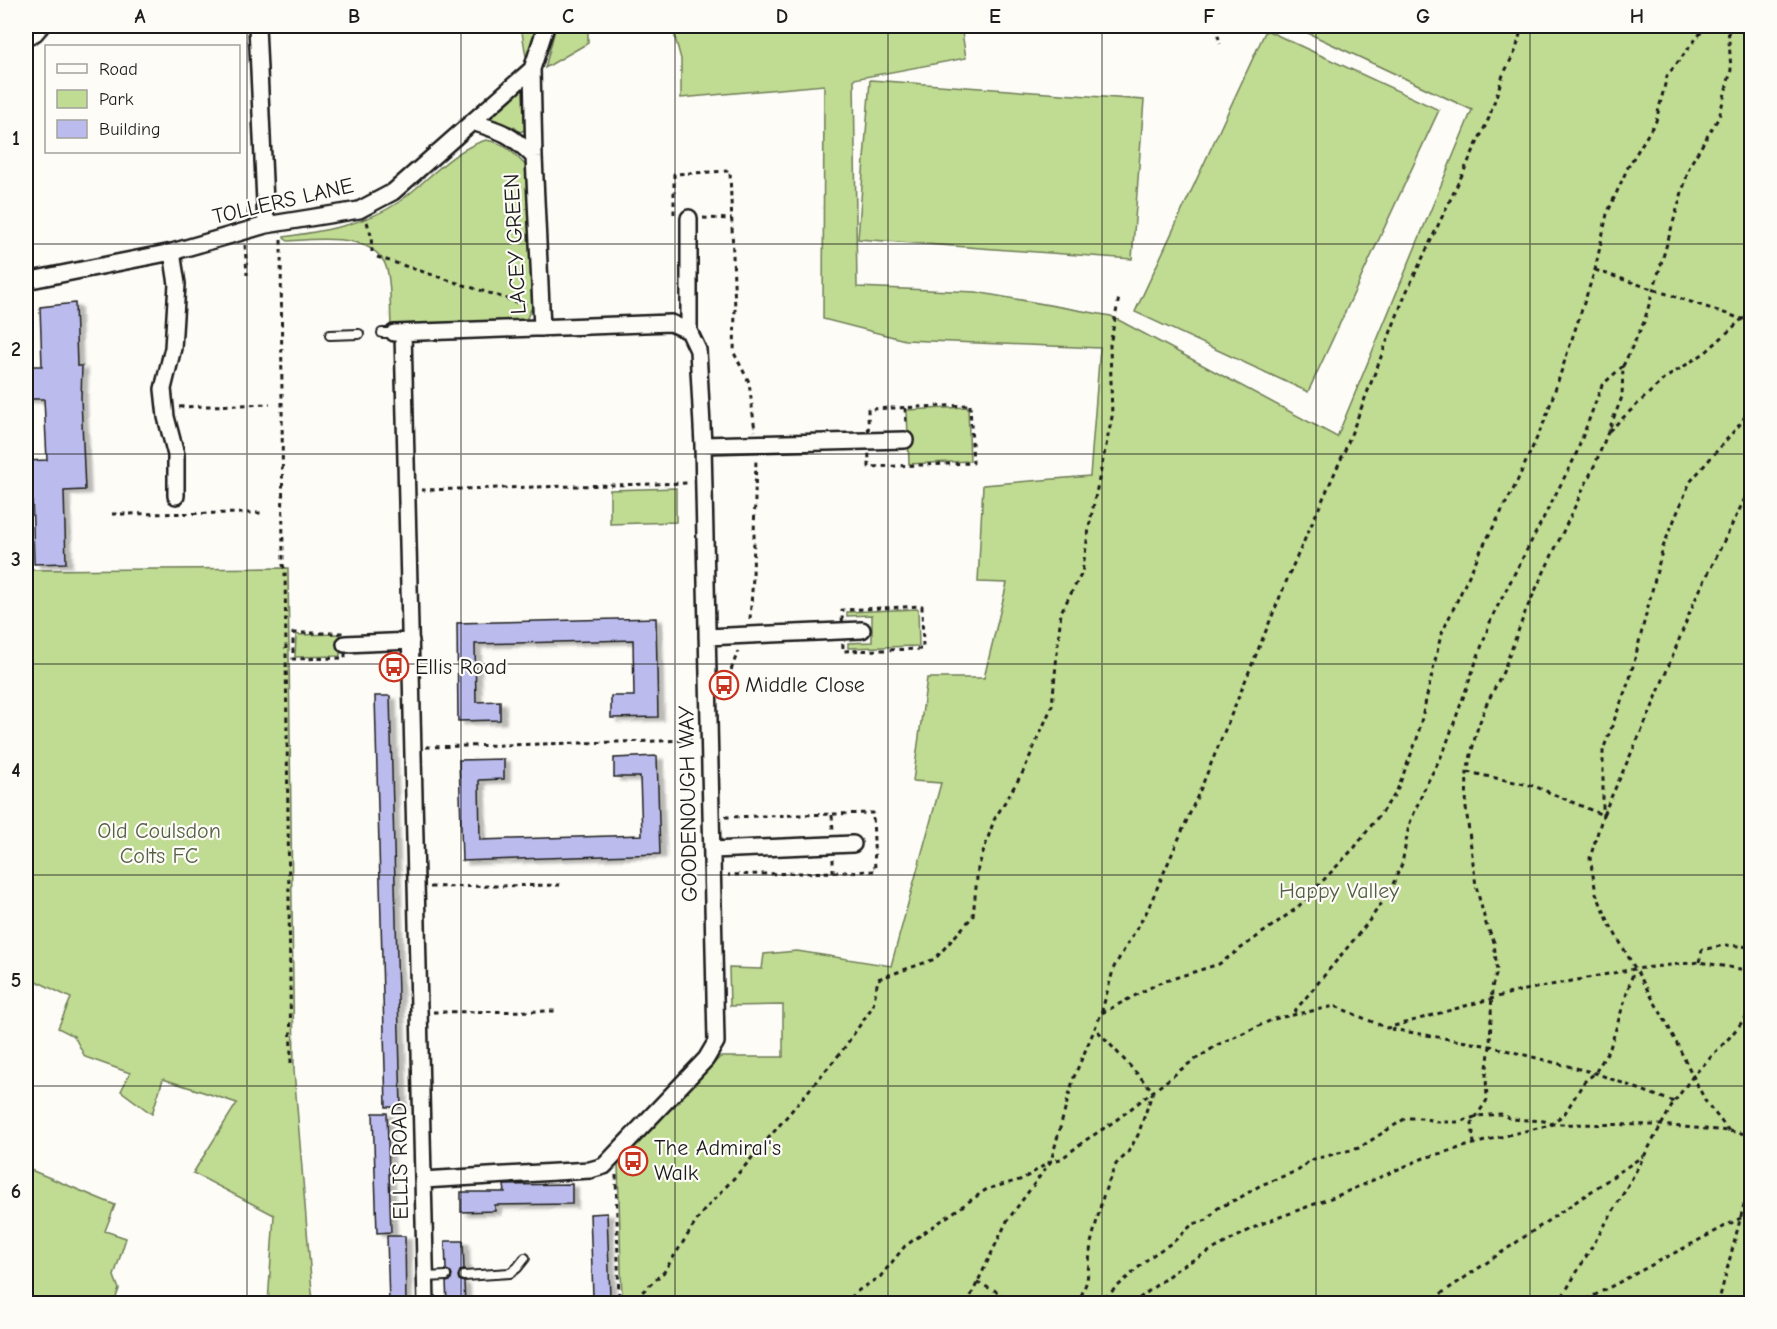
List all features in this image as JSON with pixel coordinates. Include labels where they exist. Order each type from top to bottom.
[{"type":"street","points":[[26,38],[35,33],[40,26]]},
{"type":"street","points":[[257,26],[266,225]]},
{"type":"street","points":[[532,69],[546,26]]},
{"type":"street","name":"TOLLERS LANE","points":[[26,281],[172,252],[266,225],[362,208],[393,192],[532,69]]},
{"type":"street","name":"LACEY GREEN","points":[[532,69],[542,328]]},
{"type":"street","name":"LACEY GREEN","points":[[472,122],[493,128],[514,138],[534,157]]},
{"type":"street","name":"GOODENOUGH WAY","points":[[423,1180],[590,1170],[604,1166],[706,1059],[716,1042],[703,445],[698,350],[689,332],[689,218]]},
{"type":"street","points":[[172,252],[177,284],[173,348],[163,389],[176,455],[176,496]]},
{"type":"street","name":"LACEY GREEN","points":[[393,333],[671,323],[689,332]]},
{"type":"street","name":"ELLIS ROAD","points":[[393,333],[407,490],[426,1304]]},
{"type":"street","points":[[703,445],[905,440]]},
{"type":"street","points":[[707,637],[862,630]]},
{"type":"street","points":[[345,638],[411,641]]},
{"type":"street","points":[[712,850],[853,844]]},
{"type":"lane","points":[[330,334],[359,334]]},
{"type":"lane","points":[[464,1276],[510,1273],[525,1258]]},
{"type":"lane","points":[[425,1277],[446,1276]]},
{"type":"path","points":[[1216,26],[1220,44]]},
{"type":"path","points":[[967,1304],[1007,1221],[1051,1161],[1074,1077],[1101,1014],[1114,967],[1147,911],[1201,788],[1291,570],[1345,450],[1405,295],[1489,118],[1503,75],[1516,50],[1522,26]]},
{"type":"path","points":[[1101,1014],[1159,983],[1219,964],[1297,908],[1355,847],[1396,793],[1417,739],[1441,635],[1545,420],[1595,270],[1607,214],[1628,167],[1656,121],[1667,76],[1706,26]]},
{"type":"path","points":[[1293,1014],[1366,925],[1389,893],[1402,864],[1409,825],[1444,751],[1492,617],[1575,457],[1602,385],[1623,366],[1644,322],[1690,165],[1719,117],[1731,70],[1728,26]]},
{"type":"path","points":[[1746,26],[1752,35]]},
{"type":"path","points":[[362,208],[371,235],[372,252]]},
{"type":"path","points":[[245,231],[247,275]]},
{"type":"path","points":[[281,240],[283,565],[285,570],[291,1065]]},
{"type":"path","points":[[377,256],[541,310]]},
{"type":"path","points":[[1595,270],[1742,318],[1752,317]]},
{"type":"path","points":[[629,1304],[664,1272],[701,1214],[745,1166],[842,1051],[873,1006],[878,979],[934,959],[973,916],[978,868],[994,820],[1023,772],[1052,706],[1061,612],[1082,573],[1112,417],[1110,345],[1119,297]]},
{"type":"path","points":[[1608,432],[1664,379],[1706,352],[1742,318]]},
{"type":"path","points":[[1474,1144],[1472,1122],[1487,1100],[1486,1075],[1490,1046],[1492,987],[1497,972],[1497,955],[1476,886],[1466,808],[1467,772],[1486,705],[1503,672],[1526,610],[1596,462],[1622,398],[1623,366]]},
{"type":"path","points":[[165,408],[270,404]]},
{"type":"path","points":[[1602,815],[1603,750],[1630,678],[1663,548],[1690,482],[1741,423],[1752,405]]},
{"type":"path","points":[[407,490],[704,483]]},
{"type":"path","points":[[1729,1131],[1706,1102],[1666,1022],[1610,925],[1596,893],[1590,858],[1602,815],[1651,710],[1694,602],[1752,484]]},
{"type":"path","points":[[112,514],[261,513]]},
{"type":"path","points":[[922,606],[923,649],[843,651],[842,631],[842,610],[922,606]]},
{"type":"path","points":[[293,633],[345,638],[345,658],[293,659],[293,633]]},
{"type":"path","points":[[286,646],[293,646]]},
{"type":"path","points":[[413,747],[709,740]]},
{"type":"path","points":[[1467,772],[1534,786],[1602,815]]},
{"type":"path","points":[[416,887],[560,885]]},
{"type":"path","points":[[1700,963],[1702,950],[1724,945],[1752,947]]},
{"type":"path","points":[[1387,1028],[1515,992],[1635,969],[1700,963],[1752,971]]},
{"type":"path","points":[[1098,1304],[1150,1257],[1173,1242],[1193,1224],[1207,1220],[1218,1208],[1261,1185],[1299,1170],[1310,1160],[1359,1148],[1406,1118],[1459,1122],[1501,1114],[1511,1119],[1544,1121],[1552,1124],[1565,1113],[1584,1082],[1594,1073],[1610,1048],[1635,969]]},
{"type":"path","points":[[844,1304],[859,1290],[880,1277],[905,1246],[987,1189],[1023,1179],[1051,1161],[1061,1159],[1115,1122],[1186,1065],[1219,1044],[1251,1028],[1293,1014],[1335,1006],[1387,1028],[1490,1046],[1594,1073],[1674,1101]]},
{"type":"path","points":[[1558,1304],[1674,1101],[1693,1076],[1752,1010]]},
{"type":"path","points":[[419,1012],[560,1011]]},
{"type":"path","points":[[1095,1028],[1153,1091]]},
{"type":"path","points":[[1078,1304],[1087,1281],[1091,1243],[1104,1193],[1116,1164],[1127,1154],[1138,1135],[1153,1091]]},
{"type":"path","points":[[1132,1304],[1180,1268],[1261,1224],[1339,1195],[1424,1158],[1474,1144],[1554,1124],[1660,1125],[1752,1135]]},
{"type":"path","points":[[615,1155],[619,1304]]},
{"type":"path","points":[[1426,1304],[1644,1155]]},
{"type":"path","points":[[1718,1304],[1752,1173]]},
{"type":"path","points":[[1578,1304],[1752,1212]]},
{"type":"path","points":[[976,1283],[994,1290],[1016,1304]]},
{"type":"green space","points":[[521,26],[538,26],[527,63]]},
{"type":"green space","points":[[556,26],[588,26],[588,43],[545,68]]},
{"type":"green space","name":"Happy Valley","points":[[672,26],[961,26],[966,58],[854,79],[857,287],[976,292],[1111,316],[1337,437],[1472,110],[1293,26],[1751,26],[1751,1303],[622,1303],[618,1165],[720,1057],[783,1057],[783,1005],[730,1006],[729,968],[762,969],[764,954],[797,951],[891,966],[941,783],[913,781],[927,678],[984,678],[1007,583],[978,582],[983,485],[1090,476],[1100,348],[905,340],[823,319],[824,85],[681,98],[681,59]]},
{"type":"green space","points":[[1266,30],[1439,110],[1308,392],[1135,312]]},
{"type":"green space","points":[[870,80],[1144,100],[1132,259],[858,239]]},
{"type":"green space","points":[[520,89],[524,92],[525,130],[520,132],[514,127],[491,122],[490,117]]},
{"type":"green space","points":[[486,140],[508,149],[526,166],[532,307],[526,320],[519,324],[391,325],[388,274],[383,260],[374,250],[347,241],[316,239],[288,241],[284,237],[343,226],[386,210],[410,194],[461,151]]},
{"type":"green space","points":[[968,407],[970,461],[909,464],[907,410]]},
{"type":"green space","points":[[676,488],[676,522],[610,524],[610,490]]},
{"type":"green space","name":"Old Coulsdon Colts FC","points":[[288,568],[294,1070],[313,1304],[268,1303],[274,1215],[193,1173],[237,1103],[163,1079],[152,1114],[121,1091],[130,1073],[85,1057],[74,1036],[58,1028],[71,998],[26,976],[26,570]]},
{"type":"green space","points":[[918,609],[919,646],[848,648],[848,643],[872,642],[872,615],[847,616],[847,612]]},
{"type":"green space","points":[[340,634],[340,656],[295,657],[296,635]]},
{"type":"green space","points":[[26,1098],[34,1105],[26,1132]]},
{"type":"green space","points":[[26,1168],[115,1205],[105,1231],[126,1238],[114,1276],[119,1289],[114,1303],[35,1304],[26,1299]]},
{"type":"building","points":[[75,303],[77,366],[82,366],[85,490],[64,491],[66,563],[34,564],[32,493],[26,493],[26,461],[47,460],[44,399],[26,399],[26,366],[42,366],[40,307]]},
{"type":"building","points":[[656,618],[658,717],[611,718],[611,696],[634,696],[633,640],[475,644],[476,702],[500,701],[500,720],[458,721],[457,623]]},
{"type":"building","points":[[375,696],[390,696],[401,1107],[386,1107]]},
{"type":"building","points":[[657,756],[660,854],[462,861],[459,760],[504,759],[504,779],[479,780],[480,840],[642,835],[640,777],[614,777],[614,758]]},
{"type":"building","points":[[373,1113],[387,1113],[391,1232],[377,1233]]},
{"type":"building","points":[[572,1184],[572,1204],[495,1205],[495,1211],[461,1212],[461,1192],[505,1192],[504,1185]]},
{"type":"building","points":[[607,1213],[610,1296],[593,1296],[590,1214]]},
{"type":"building","points":[[387,1236],[405,1236],[406,1304],[389,1304]]},
{"type":"building","points":[[445,1241],[463,1241],[464,1270],[460,1271],[458,1276],[459,1280],[464,1282],[465,1304],[447,1304],[446,1282],[450,1281],[452,1276],[451,1272],[446,1270]]},
{"type":"place","name":"Ellis Road","points":[[394,667]]},
{"type":"place","name":"Middle Close","points":[[724,685]]},
{"type":"place","name":"The Admiral's Walk","points":[[633,1161]]}]
